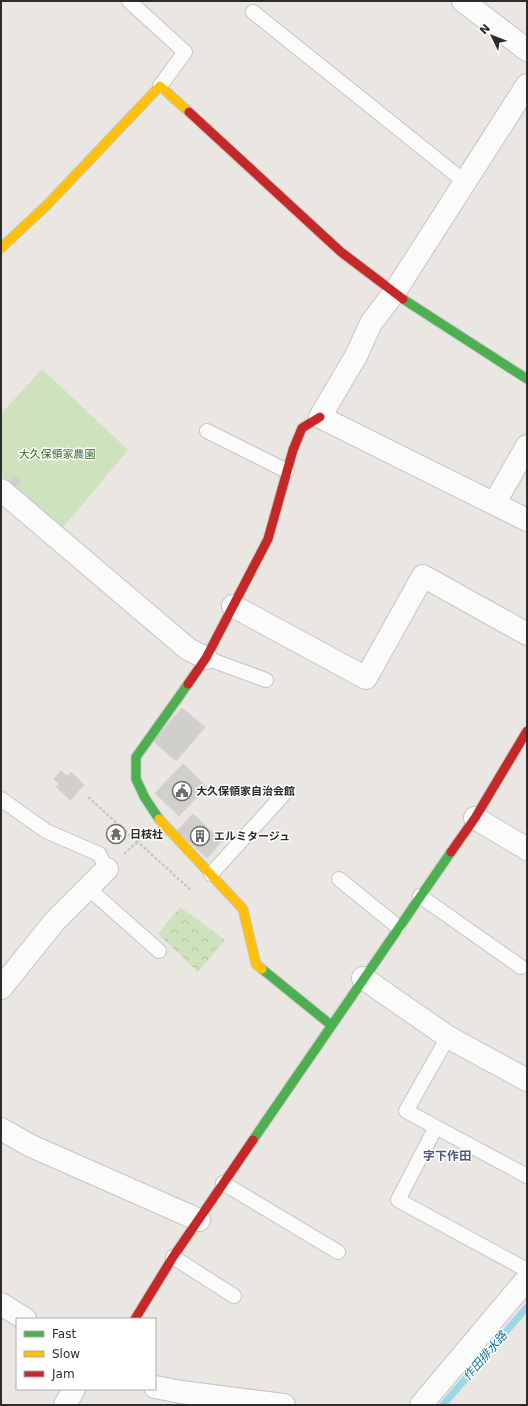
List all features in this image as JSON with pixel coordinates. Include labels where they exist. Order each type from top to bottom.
[{"type":"street","points":[[463,1],[527,50]]},
{"type":"street","points":[[330,1025],[256,964],[243,909],[160,821],[145,798],[136,779],[136,757],[142,745],[176,703],[206,658],[268,540],[293,450],[302,428],[320,417],[356,356],[371,323],[394,294],[527,85]]},
{"type":"street","points":[[1,248],[47,205],[160,86],[341,252],[394,294],[527,379]]},
{"type":"street","points":[[320,417],[495,502],[527,520]]},
{"type":"street","points":[[495,502],[527,446]]},
{"type":"street","points":[[1,490],[188,648],[206,658]]},
{"type":"street","points":[[233,606],[366,678],[423,576],[527,634]]},
{"type":"street","points":[[135,1318],[173,1257],[330,1025],[475,818],[527,731]]},
{"type":"street","points":[[475,818],[527,849]]},
{"type":"street","points":[[1,988],[54,922],[107,869]]},
{"type":"street","points":[[363,978],[448,1037],[527,1080]]},
{"type":"street","points":[[1,1130],[29,1146],[198,1220]]},
{"type":"street","points":[[421,1405],[527,1279]]},
{"type":"street","points":[[1,1304],[23,1318]]},
{"type":"street","points":[[156,1387],[253,1403],[284,1405]]},
{"type":"street","points":[[65,1405],[73,1390]]},
{"type":"lane","points":[[129,1],[186,52],[160,86]]},
{"type":"lane","points":[[253,12],[465,182]]},
{"type":"lane","points":[[207,431],[287,471]]},
{"type":"lane","points":[[206,658],[266,680]]},
{"type":"lane","points":[[211,874],[284,794]]},
{"type":"lane","points":[[1,799],[46,831],[99,854],[107,869]]},
{"type":"lane","points":[[339,879],[398,927]]},
{"type":"lane","points":[[88,888],[159,951]]},
{"type":"lane","points":[[420,896],[521,968]]},
{"type":"lane","points":[[448,1037],[406,1111],[527,1176]]},
{"type":"lane","points":[[436,1127],[398,1200],[527,1270]]},
{"type":"lane","points":[[223,1184],[338,1252]]},
{"type":"lane","points":[[173,1257],[234,1296]]},
{"type":"path","points":[[88,797],[195,894]]},
{"type":"path","points":[[107,869],[160,821]]},
{"type":"green space","name":"大久保領家農園","points":[[42,369],[128,450],[61,530],[1,474],[1,414]]},
{"type":"green space","points":[[180,907],[225,940],[198,972],[158,934]]},
{"type":"building","points":[[15,475],[21,481],[16,486],[10,481]]},
{"type":"building","points":[[182,708],[205,727],[176,761],[153,741]]},
{"type":"building","points":[[183,764],[207,787],[179,816],[155,793]]},
{"type":"building","points":[[61,771],[67,776],[71,772],[84,785],[70,800],[56,787],[59,784],[54,779]]},
{"type":"building","name":"エルミタージュ","points":[[193,814],[222,841],[207,858],[177,831]]},
{"type":"waterway","name":"作田排水路","points":[[443,1405],[527,1307]]},
{"type":"traffic: fast","points":[[403,299],[527,379]]},
{"type":"traffic: fast","points":[[159,819],[145,798],[136,779],[136,757],[188,684]]},
{"type":"traffic: fast","points":[[253,1140],[451,852]]},
{"type":"traffic: fast","points":[[262,969],[331,1025]]},
{"type":"traffic: slow","points":[[1,248],[47,205],[160,86],[189,112]]},
{"type":"traffic: slow","points":[[159,819],[243,909],[256,964],[262,969]]},
{"type":"traffic: jam","points":[[189,112],[341,252],[403,299]]},
{"type":"traffic: jam","points":[[188,684],[206,658],[268,539],[293,450],[302,428],[320,417]]},
{"type":"traffic: jam","points":[[451,852],[475,818],[527,731]]},
{"type":"traffic: jam","points":[[136,1318],[173,1257],[253,1140]]},
{"type":"place","name":"大久保領家自治会館","points":[[182,791]]},
{"type":"place","name":"日枝社","points":[[116,834]]},
{"type":"place","name":"エルミタージュ","points":[[200,836]]},
{"type":"district","name":"字下作田","points":[[447,1156]]}]
